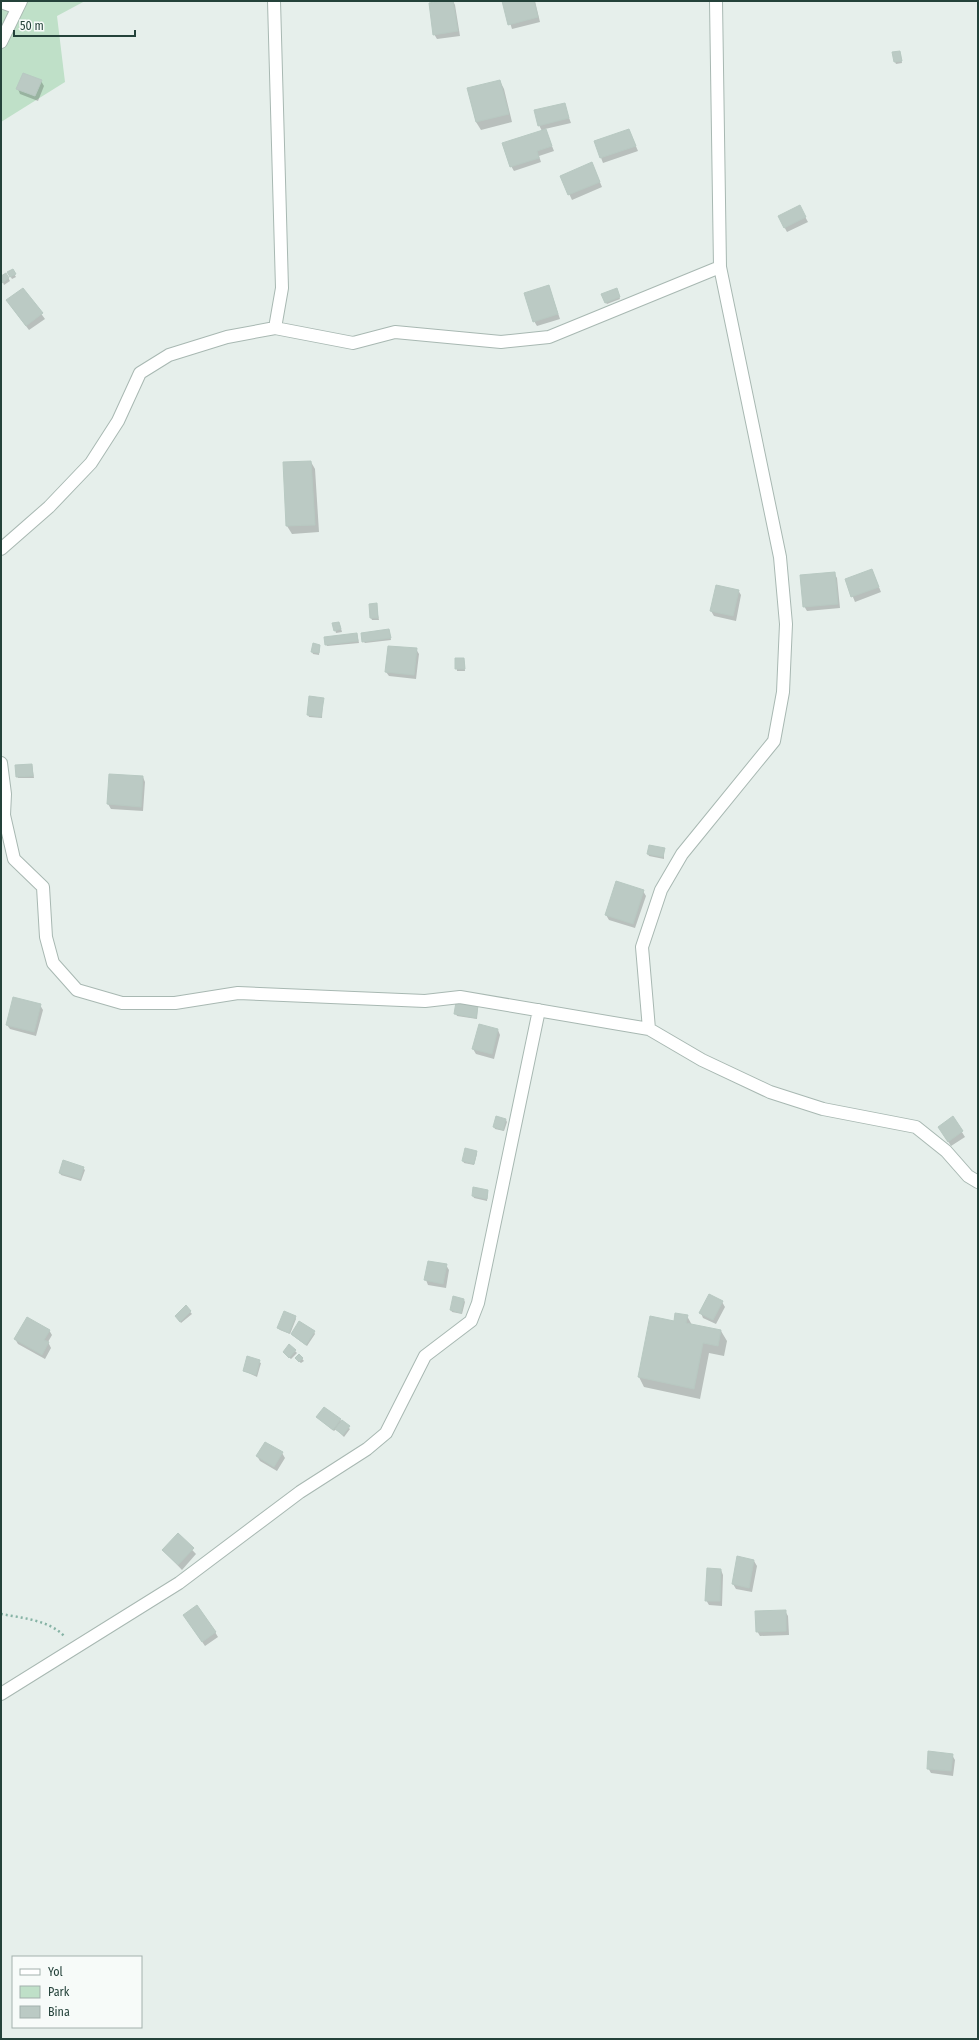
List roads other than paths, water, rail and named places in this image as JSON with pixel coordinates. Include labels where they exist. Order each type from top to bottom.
[{"type":"street","points":[[274,1],[282,288],[275,328]]},
{"type":"street","points":[[649,1029],[642,947],[661,890],[682,854],[774,741],[783,692],[786,624],[780,557],[720,267],[716,1]]},
{"type":"street","points":[[1,2],[19,5],[1,42]]},
{"type":"street","points":[[1,549],[49,507],[91,463],[118,421],[140,373],[169,355],[227,337],[275,328],[353,343],[395,332],[500,342],[549,337],[720,267]]},
{"type":"street","points":[[1,763],[5,794],[3,815],[14,858],[43,887],[46,937],[53,963],[77,990],[122,1003],[175,1003],[238,993],[425,1001],[460,997],[649,1029],[702,1060],[770,1092],[823,1109],[916,1127],[946,1151],[968,1176],[978,1182]]},
{"type":"street","points":[[1,1694],[179,1583],[300,1492],[367,1449],[386,1433],[425,1356],[471,1321],[478,1303],[539,1010]]}]
